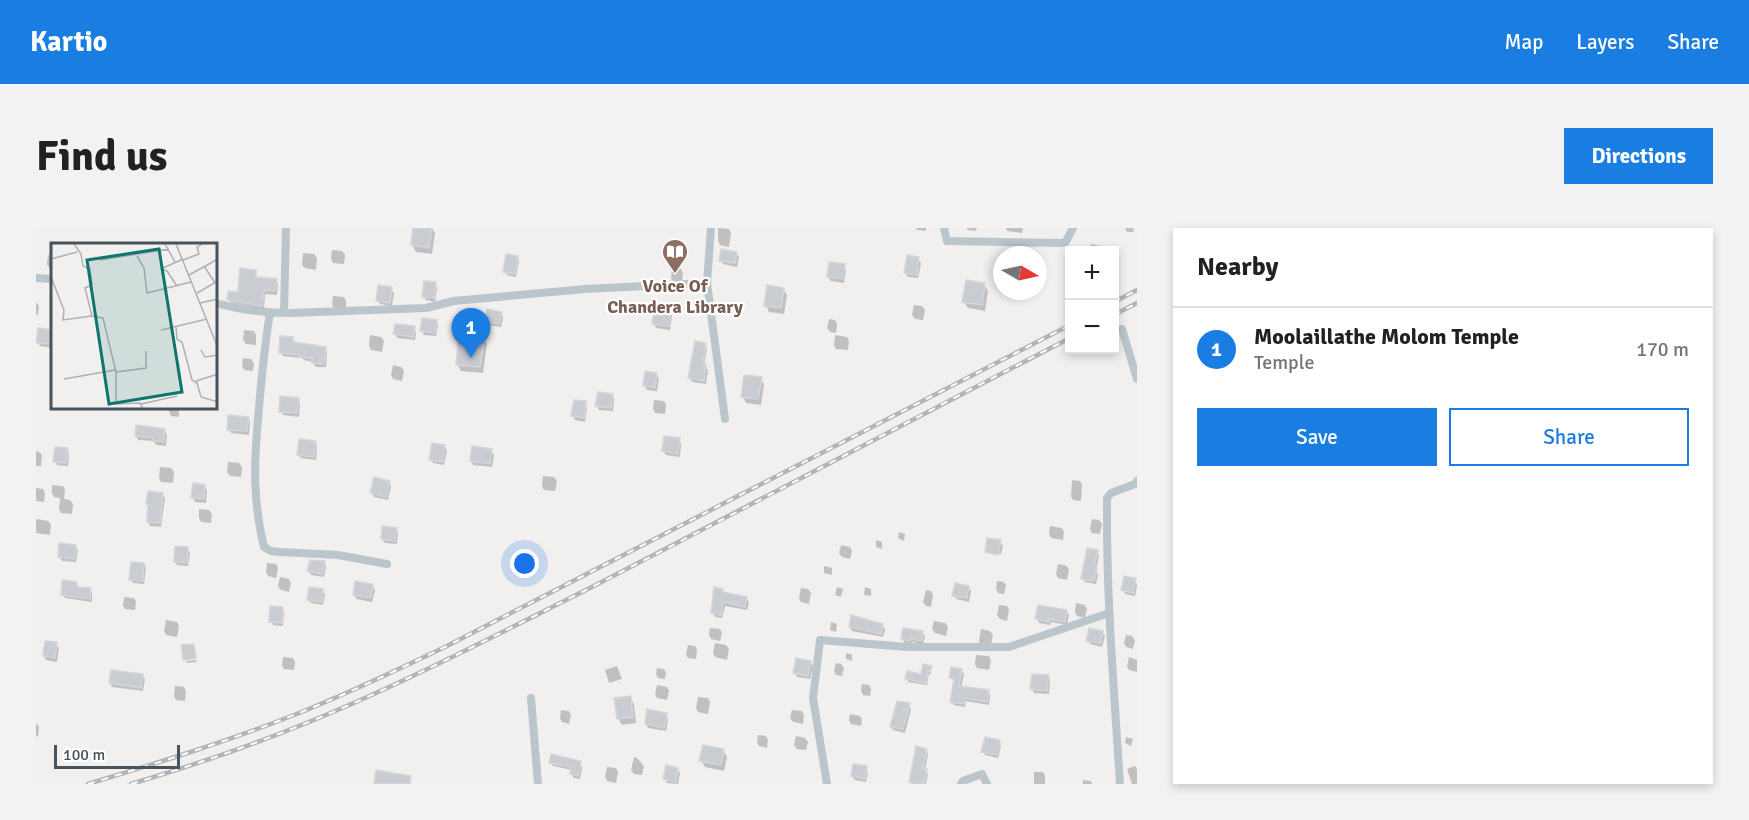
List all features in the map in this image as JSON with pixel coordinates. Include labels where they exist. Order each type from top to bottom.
[{"type":"street","points":[[284,313],[286,228]]},
{"type":"street","points":[[711,228],[707,283],[725,419]]},
{"type":"street","points":[[944,228],[947,241],[1065,243],[1074,228]]},
{"type":"street","points":[[36,278],[51,279]]},
{"type":"street","points":[[218,304],[270,313],[426,308],[466,300],[585,289],[707,283]]},
{"type":"street","points":[[270,313],[264,345],[255,446],[256,498],[264,547],[271,551],[338,555],[387,564]]},
{"type":"street","points":[[1122,329],[1137,379]]},
{"type":"street","points":[[1120,784],[1109,613],[1107,498],[1137,481]]},
{"type":"street","points":[[827,784],[813,698],[820,640],[907,648],[1009,647],[1109,613]]},
{"type":"street","points":[[531,699],[538,784]]},
{"type":"street","points":[[961,784],[963,781],[982,774],[987,784]]},
{"type":"building","points":[[413,228],[432,228],[429,248],[411,245]]},
{"type":"building","points":[[721,249],[737,252],[735,263],[719,261]]},
{"type":"building","points":[[506,254],[518,256],[515,274],[503,272]]},
{"type":"building","points":[[907,255],[919,257],[917,275],[904,273]]},
{"type":"building","points":[[829,262],[845,264],[843,279],[827,277]]},
{"type":"building","points":[[240,268],[256,270],[256,277],[277,279],[275,291],[264,290],[262,306],[227,300],[228,291],[238,292]]},
{"type":"building","points":[[966,280],[985,283],[982,305],[962,302]]},
{"type":"building","points":[[424,281],[436,282],[434,298],[422,297]]},
{"type":"building","points":[[378,285],[392,287],[390,303],[376,301]]},
{"type":"building","points":[[767,285],[784,288],[781,308],[764,306]]},
{"type":"building","points":[[487,309],[502,312],[499,324],[485,322]]},
{"type":"building","points":[[654,309],[671,311],[669,326],[652,324]]},
{"type":"building","points":[[473,311],[477,312],[476,335],[485,336],[480,367],[456,365],[459,334],[468,335]]},
{"type":"building","points":[[422,318],[437,320],[435,333],[420,331]]},
{"type":"building","points":[[395,324],[415,326],[413,337],[393,334]]},
{"type":"building","points":[[38,328],[51,330],[51,344],[36,343]]},
{"type":"building","points":[[280,336],[293,337],[293,342],[326,347],[324,364],[312,363],[312,358],[300,357],[300,355],[279,353]]},
{"type":"building","points":[[695,341],[706,343],[703,364],[706,365],[704,381],[688,378]]},
{"type":"building","points":[[645,371],[657,373],[655,388],[643,386]]},
{"type":"building","points":[[744,375],[762,377],[758,399],[741,397]]},
{"type":"building","points":[[598,392],[613,394],[611,408],[595,406]]},
{"type":"building","points":[[280,396],[299,398],[297,413],[279,412]]},
{"type":"building","points":[[574,400],[586,401],[584,418],[571,416]]},
{"type":"building","points":[[228,415],[249,417],[247,431],[227,430]]},
{"type":"building","points":[[136,425],[165,429],[164,442],[135,436]]},
{"type":"building","points":[[664,436],[680,438],[678,454],[662,451]]},
{"type":"building","points":[[299,439],[316,441],[314,457],[297,455]]},
{"type":"building","points":[[432,443],[445,445],[443,462],[429,460]]},
{"type":"building","points":[[472,446],[492,449],[490,464],[470,461]]},
{"type":"building","points":[[55,447],[68,448],[66,463],[53,462]]},
{"type":"building","points":[[374,477],[390,481],[386,497],[370,493]]},
{"type":"building","points":[[193,483],[205,485],[204,499],[191,498]]},
{"type":"building","points":[[148,491],[163,493],[160,523],[147,522]]},
{"type":"building","points":[[382,526],[397,528],[395,541],[381,539]]},
{"type":"building","points":[[987,538],[1001,540],[998,555],[985,552]]},
{"type":"building","points":[[59,543],[76,545],[75,559],[58,557]]},
{"type":"building","points":[[175,546],[188,547],[187,563],[174,562]]},
{"type":"building","points":[[1087,548],[1098,550],[1094,581],[1081,579]]},
{"type":"building","points":[[310,560],[325,561],[322,574],[307,571]]},
{"type":"building","points":[[131,562],[144,563],[143,581],[129,580]]},
{"type":"building","points":[[1124,576],[1136,578],[1133,593],[1121,590]]},
{"type":"building","points":[[62,580],[77,582],[77,587],[91,588],[90,599],[61,595]]},
{"type":"building","points":[[355,581],[373,584],[371,598],[353,595]]},
{"type":"building","points":[[955,583],[969,586],[967,598],[952,596]]},
{"type":"building","points":[[309,587],[323,589],[322,602],[307,600]]},
{"type":"building","points":[[714,587],[723,589],[723,592],[747,597],[745,607],[723,602],[721,615],[711,613]]},
{"type":"building","points":[[1038,605],[1067,610],[1065,622],[1035,619]]},
{"type":"building","points":[[270,606],[283,607],[282,623],[269,622]]},
{"type":"building","points":[[851,615],[883,624],[881,634],[849,627]]},
{"type":"building","points":[[903,628],[923,631],[922,641],[901,639]]},
{"type":"building","points":[[1089,628],[1103,631],[1101,643],[1086,641]]},
{"type":"building","points":[[45,641],[57,642],[55,658],[43,656]]},
{"type":"building","points":[[194,644],[196,658],[183,660],[181,645]]},
{"type":"building","points":[[796,658],[811,661],[808,676],[793,673]]},
{"type":"building","points":[[923,664],[932,666],[926,683],[905,679],[907,671],[921,674]]},
{"type":"building","points":[[951,667],[962,669],[959,686],[989,690],[987,702],[965,698],[964,704],[950,702],[954,679],[949,678]]},
{"type":"building","points":[[111,670],[143,674],[141,688],[109,683]]},
{"type":"building","points":[[1032,674],[1049,675],[1047,691],[1030,689]]},
{"type":"building","points":[[631,696],[633,717],[617,719],[614,698]]},
{"type":"building","points":[[897,701],[910,703],[903,729],[890,727]]},
{"type":"building","points":[[647,709],[667,713],[664,728],[645,724]]},
{"type":"building","points":[[985,737],[1000,740],[997,755],[981,752]]},
{"type":"building","points":[[703,745],[724,749],[721,765],[699,761]]},
{"type":"building","points":[[916,746],[927,749],[923,768],[927,769],[924,784],[909,782]]},
{"type":"building","points":[[551,754],[581,761],[578,776],[570,774],[571,767],[549,763]]},
{"type":"building","points":[[853,764],[867,766],[865,779],[851,776]]},
{"type":"building","points":[[666,765],[678,768],[676,782],[663,779]]},
{"type":"building","points":[[376,770],[411,776],[410,784],[374,784]]},
{"type":"railway","points":[[1118,300],[1137,290]]},
{"type":"railway","points":[[1119,312],[1137,303]]},
{"type":"railway","points":[[88,784],[268,725],[389,674],[1065,328]]},
{"type":"railway","points":[[131,784],[216,757],[278,734],[336,711],[410,677],[592,587],[1065,341]]},
{"type":"place","name":"Voice Of Chandera Library","points":[[675,275]]},
{"type":"place","name":"Moolaillathe Molom Temple","points":[[471,358]]}]
